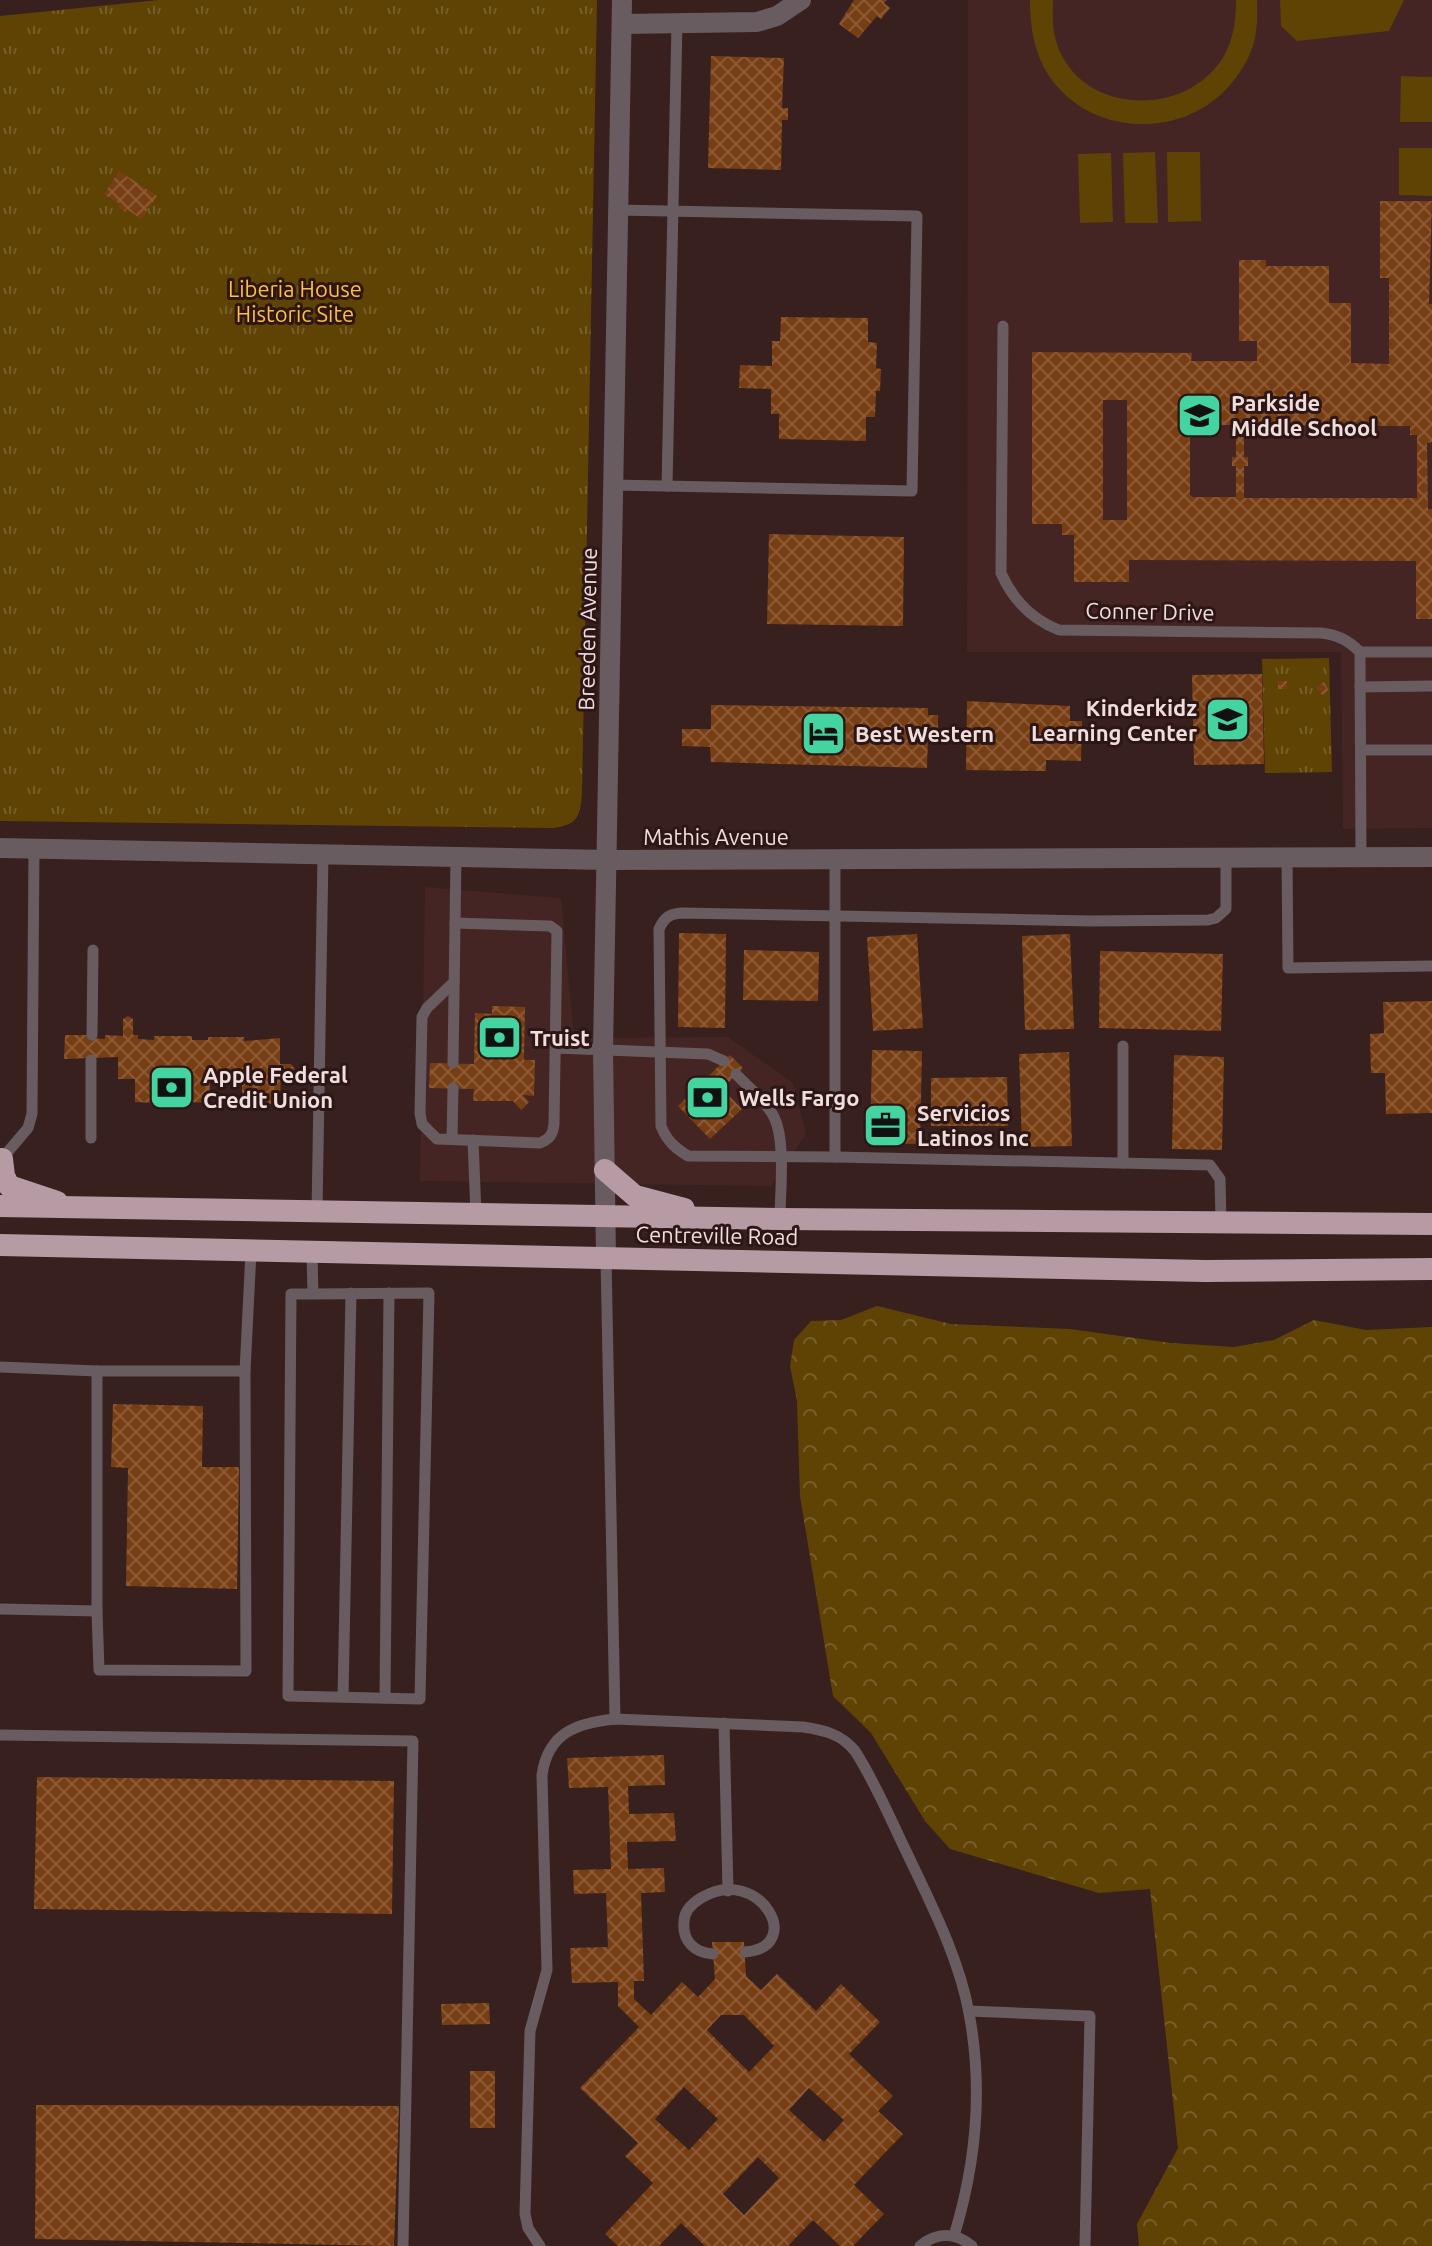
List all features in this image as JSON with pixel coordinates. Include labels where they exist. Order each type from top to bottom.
[{"type":"highway","points":[[1,1160],[9,1186],[73,1208]]},
{"type":"highway","points":[[605,1170],[635,1196],[720,1218]]},
{"type":"highway","name":"Centreville Road","points":[[0,1206],[780,1219],[1432,1224]]},
{"type":"highway","name":"Centreville Road","points":[[0,1245],[1205,1271],[1432,1269]]},
{"type":"street","name":"Breeden Avenue","points":[[606,1258],[603,1049],[622,0]]},
{"type":"street","points":[[622,24],[762,21],[801,0]]},
{"type":"street","name":"Mathis Avenue","points":[[0,848],[607,860],[1432,857]]},
{"type":"lane","points":[[667,486],[677,23]]},
{"type":"lane","points":[[613,485],[912,491],[917,216],[618,210]]},
{"type":"lane","name":"Conner Drive","points":[[1003,326],[1001,573],[1015,599],[1027,612],[1059,630],[1321,633],[1348,640],[1360,652]]},
{"type":"lane","points":[[1361,857],[1360,652],[1432,652]]},
{"type":"lane","points":[[1360,687],[1432,686]]},
{"type":"lane","points":[[1361,750],[1432,750]]},
{"type":"lane","points":[[1,1160],[28,1128],[32,1114],[34,848]]},
{"type":"lane","points":[[317,1212],[323,854]]},
{"type":"lane","points":[[453,1063],[456,857]]},
{"type":"lane","points":[[1221,1221],[1220,1179],[1210,1165],[688,1156],[667,1139],[661,1126],[659,929],[663,920],[671,914],[681,913],[1091,921],[1208,920],[1216,918],[1226,909],[1226,858]]},
{"type":"lane","points":[[1287,858],[1288,968],[1432,966]]},
{"type":"lane","points":[[835,859],[835,1157]]},
{"type":"lane","points":[[454,982],[427,1008],[420,1027],[422,1124],[437,1139],[540,1143],[551,1137],[554,1124],[557,931],[550,926],[455,923]]},
{"type":"lane","points":[[92,1035],[93,950]]},
{"type":"lane","points":[[1123,1046],[1123,1163]]},
{"type":"lane","points":[[556,1048],[708,1054],[724,1061]]},
{"type":"lane","points":[[91,1060],[91,1138]]},
{"type":"lane","points":[[736,1074],[770,1110],[776,1121],[780,1156],[780,1219]]},
{"type":"lane","points":[[452,1139],[453,1088]]},
{"type":"lane","points":[[473,1140],[476,1214]]},
{"type":"lane","points":[[97,1371],[99,1670],[246,1671],[245,1371],[251,1252]]},
{"type":"lane","points":[[312,1253],[313,1294]]},
{"type":"lane","points":[[606,1258],[615,1719]]},
{"type":"lane","points":[[343,1697],[351,1293]]},
{"type":"lane","points":[[351,1293],[429,1293],[420,1699],[288,1696],[291,1294],[351,1293]]},
{"type":"lane","points":[[385,1698],[389,1293]]},
{"type":"lane","points":[[0,1367],[97,1371],[245,1371]]},
{"type":"lane","points":[[0,1609],[97,1611]]},
{"type":"lane","points":[[540,2246],[528,2228],[525,2214],[530,2031],[547,1970],[544,1760],[549,1750],[568,1731],[597,1721],[615,1719],[814,1728],[825,1730],[849,1743],[862,1762],[935,1911],[969,2011],[976,2124],[970,2168],[954,2236]]},
{"type":"lane","points":[[724,1723],[728,1891]]},
{"type":"lane","points":[[0,1735],[413,1741],[403,2246]]},
{"type":"lane","points":[[713,1954],[701,1953],[690,1945],[684,1931],[684,1918],[689,1907],[700,1898],[728,1891],[748,1893],[760,1899],[773,1920],[770,1939],[757,1950],[745,1952]]},
{"type":"lane","points":[[969,2011],[1090,2016],[1085,2246]]},
{"type":"lane","points":[[920,2246],[937,2236],[954,2236],[972,2246]]},
{"type":"shaded area","name":"Parkside Middle School","points":[[968,0],[1432,0],[1432,828],[1343,829],[1341,652],[967,652]]},
{"type":"shaded area","points":[[425,887],[561,898],[574,1038],[728,1037],[793,1083],[806,1134],[771,1186],[420,1181]]},
{"type":"green space","name":"Liberia House Historic Site","points":[[159,0],[597,0],[582,793],[576,819],[567,825],[552,828],[0,821],[0,16]]},
{"type":"green space","points":[[1030,0],[1053,0],[1055,37],[1066,63],[1084,82],[1107,95],[1133,100],[1160,99],[1186,91],[1208,76],[1231,41],[1236,0],[1257,0],[1257,27],[1253,46],[1243,67],[1230,85],[1210,103],[1188,115],[1163,122],[1137,124],[1112,120],[1088,111],[1067,96],[1049,76],[1034,40]]},
{"type":"green space","points":[[1280,0],[1404,0],[1389,31],[1297,41],[1281,26]]},
{"type":"green space","points":[[1401,76],[1432,77],[1432,122],[1400,122]]},
{"type":"green space","points":[[1399,148],[1432,148],[1432,196],[1399,195]]},
{"type":"green space","points":[[1155,152],[1158,223],[1125,223],[1123,153]]},
{"type":"green space","points":[[1167,152],[1200,152],[1201,221],[1168,222]]},
{"type":"green space","points":[[1111,153],[1113,222],[1080,223],[1078,154]]},
{"type":"green space","points":[[1329,658],[1332,772],[1265,773],[1262,659]]},
{"type":"green space","points":[[877,1306],[951,1324],[1070,1329],[1171,1343],[1234,1347],[1274,1340],[1314,1320],[1366,1330],[1432,1327],[1432,2246],[1139,2246],[1137,2224],[1178,2148],[1150,1889],[1099,1893],[950,1849],[925,1821],[871,1733],[833,1696],[800,1496],[797,1401],[790,1366],[794,1340],[811,1321],[841,1320]]},
{"type":"building","points":[[854,0],[887,0],[884,3],[890,8],[881,19],[877,16],[858,38],[839,24]]},
{"type":"building","points":[[711,56],[784,58],[782,108],[788,108],[788,120],[782,120],[781,170],[708,168]]},
{"type":"building","points":[[119,171],[157,196],[141,219],[127,209],[125,212],[118,207],[120,204],[104,194]]},
{"type":"building","points":[[1380,201],[1432,201],[1429,304],[1432,304],[1432,442],[1427,443],[1428,509],[1432,509],[1432,619],[1416,619],[1416,561],[1129,560],[1129,582],[1074,582],[1074,535],[1062,535],[1062,524],[1032,524],[1032,352],[1192,353],[1191,361],[1257,361],[1257,341],[1239,341],[1239,260],[1266,260],[1266,266],[1329,266],[1329,303],[1351,303],[1351,363],[1389,364],[1389,278],[1380,278]],"holes":[[[1103,400],[1127,400],[1127,520],[1103,520]],[[1190,425],[1236,425],[1236,457],[1232,457],[1232,466],[1236,466],[1236,497],[1190,495]],[[1244,425],[1410,426],[1410,435],[1417,435],[1417,498],[1244,498],[1244,466],[1248,466],[1248,457],[1244,457]]]},
{"type":"building","points":[[781,317],[868,318],[868,342],[877,343],[876,368],[881,369],[875,417],[866,417],[866,441],[779,439],[779,414],[771,414],[771,389],[739,388],[740,365],[772,366],[772,341],[780,341]]},
{"type":"building","points":[[769,534],[904,537],[903,626],[767,624]]},
{"type":"building","name":"Kinderkidz Learning Center","points":[[1262,674],[1264,764],[1194,765],[1192,675]]},
{"type":"building","points":[[1278,681],[1287,681],[1287,689],[1278,689]]},
{"type":"building","points":[[1324,682],[1329,691],[1322,695],[1316,687]]},
{"type":"building","points":[[967,701],[1070,706],[1070,721],[1082,721],[1081,761],[1046,760],[1046,771],[966,770]]},
{"type":"building","name":"Best Western","points":[[711,705],[928,708],[928,715],[938,715],[938,737],[928,737],[927,768],[711,762],[710,747],[682,746],[682,729],[711,729]]},
{"type":"building","points":[[679,933],[726,934],[725,1028],[678,1027]]},
{"type":"building","points":[[917,934],[923,1028],[873,1031],[867,937]]},
{"type":"building","points":[[1070,934],[1074,1029],[1025,1030],[1022,936]]},
{"type":"building","points":[[744,950],[819,952],[818,1001],[743,1000]]},
{"type":"building","points":[[1100,951],[1223,954],[1221,1031],[1099,1028]]},
{"type":"building","points":[[1432,1001],[1432,1113],[1386,1114],[1385,1073],[1371,1073],[1370,1034],[1384,1033],[1383,1002]]},
{"type":"building","name":"Truist","points":[[492,1006],[525,1007],[524,1060],[535,1060],[534,1096],[523,1095],[529,1102],[521,1110],[513,1101],[473,1101],[474,1089],[429,1088],[430,1063],[474,1064],[475,1013],[492,1014]]},
{"type":"building","points":[[128,1016],[133,1019],[133,1035],[138,1035],[138,1039],[154,1040],[154,1036],[192,1036],[192,1040],[244,1037],[244,1041],[280,1038],[280,1064],[291,1064],[295,1069],[292,1073],[281,1074],[280,1104],[242,1103],[242,1082],[210,1082],[209,1103],[155,1098],[155,1103],[135,1102],[135,1079],[118,1079],[118,1057],[64,1059],[65,1035],[92,1035],[92,1038],[105,1039],[105,1035],[123,1036],[123,1019]]},
{"type":"building","points":[[872,1050],[922,1051],[920,1144],[870,1143]]},
{"type":"building","points":[[1069,1052],[1072,1146],[1022,1147],[1019,1054]]},
{"type":"building","name":"Wells Fargo","points":[[730,1055],[743,1068],[722,1089],[742,1109],[710,1139],[678,1106]]},
{"type":"building","points":[[1174,1055],[1224,1057],[1222,1150],[1172,1149]]},
{"type":"building","points":[[1007,1077],[1008,1126],[931,1126],[931,1078]]},
{"type":"building","points":[[113,1404],[203,1406],[202,1467],[239,1467],[237,1589],[126,1586],[128,1468],[111,1467]]},
{"type":"building","points":[[664,1755],[665,1785],[628,1786],[629,1814],[674,1813],[676,1841],[627,1842],[628,1869],[664,1868],[665,1892],[641,1893],[644,1981],[634,1981],[634,1999],[651,2015],[682,1982],[698,1997],[715,1979],[712,1942],[744,1942],[746,1976],[761,1990],[777,1974],[816,2011],[841,1984],[880,2022],[849,2054],[893,2096],[878,2111],[903,2134],[854,2185],[884,2214],[853,2246],[840,2246],[813,2220],[788,2246],[705,2246],[681,2223],[659,2246],[618,2246],[605,2234],[653,2183],[625,2156],[638,2143],[580,2088],[639,2027],[618,2006],[618,1982],[572,1983],[570,1948],[608,1947],[606,1893],[574,1894],[573,1870],[611,1869],[608,1787],[569,1788],[567,1758]],"holes":[[[721,2015],[744,2015],[774,2046],[749,2072],[707,2030]],[[684,2087],[718,2119],[689,2150],[655,2119]],[[809,2088],[844,2120],[824,2142],[789,2110]],[[758,2157],[779,2178],[744,2215],[723,2194]]]},
{"type":"building","points":[[37,1777],[394,1781],[392,1914],[34,1909]]},
{"type":"building","points":[[489,2003],[490,2024],[442,2025],[441,2004]]},
{"type":"building","points":[[470,2071],[495,2071],[495,2128],[470,2128]]},
{"type":"building","points":[[36,2105],[399,2106],[394,2246],[35,2239]]},
{"type":"place","name":"Parkside Middle School","points":[[1200,415]]},
{"type":"place","name":"Kinderkidz Learning Center","points":[[1228,720]]},
{"type":"place","name":"Best Western","points":[[824,733]]},
{"type":"place","name":"Truist","points":[[499,1037]]},
{"type":"place","name":"Apple Federal Credit Union","points":[[172,1087]]},
{"type":"place","name":"Wells Fargo","points":[[708,1097]]},
{"type":"place","name":"Servicios Latinos Inc","points":[[886,1125]]}]
